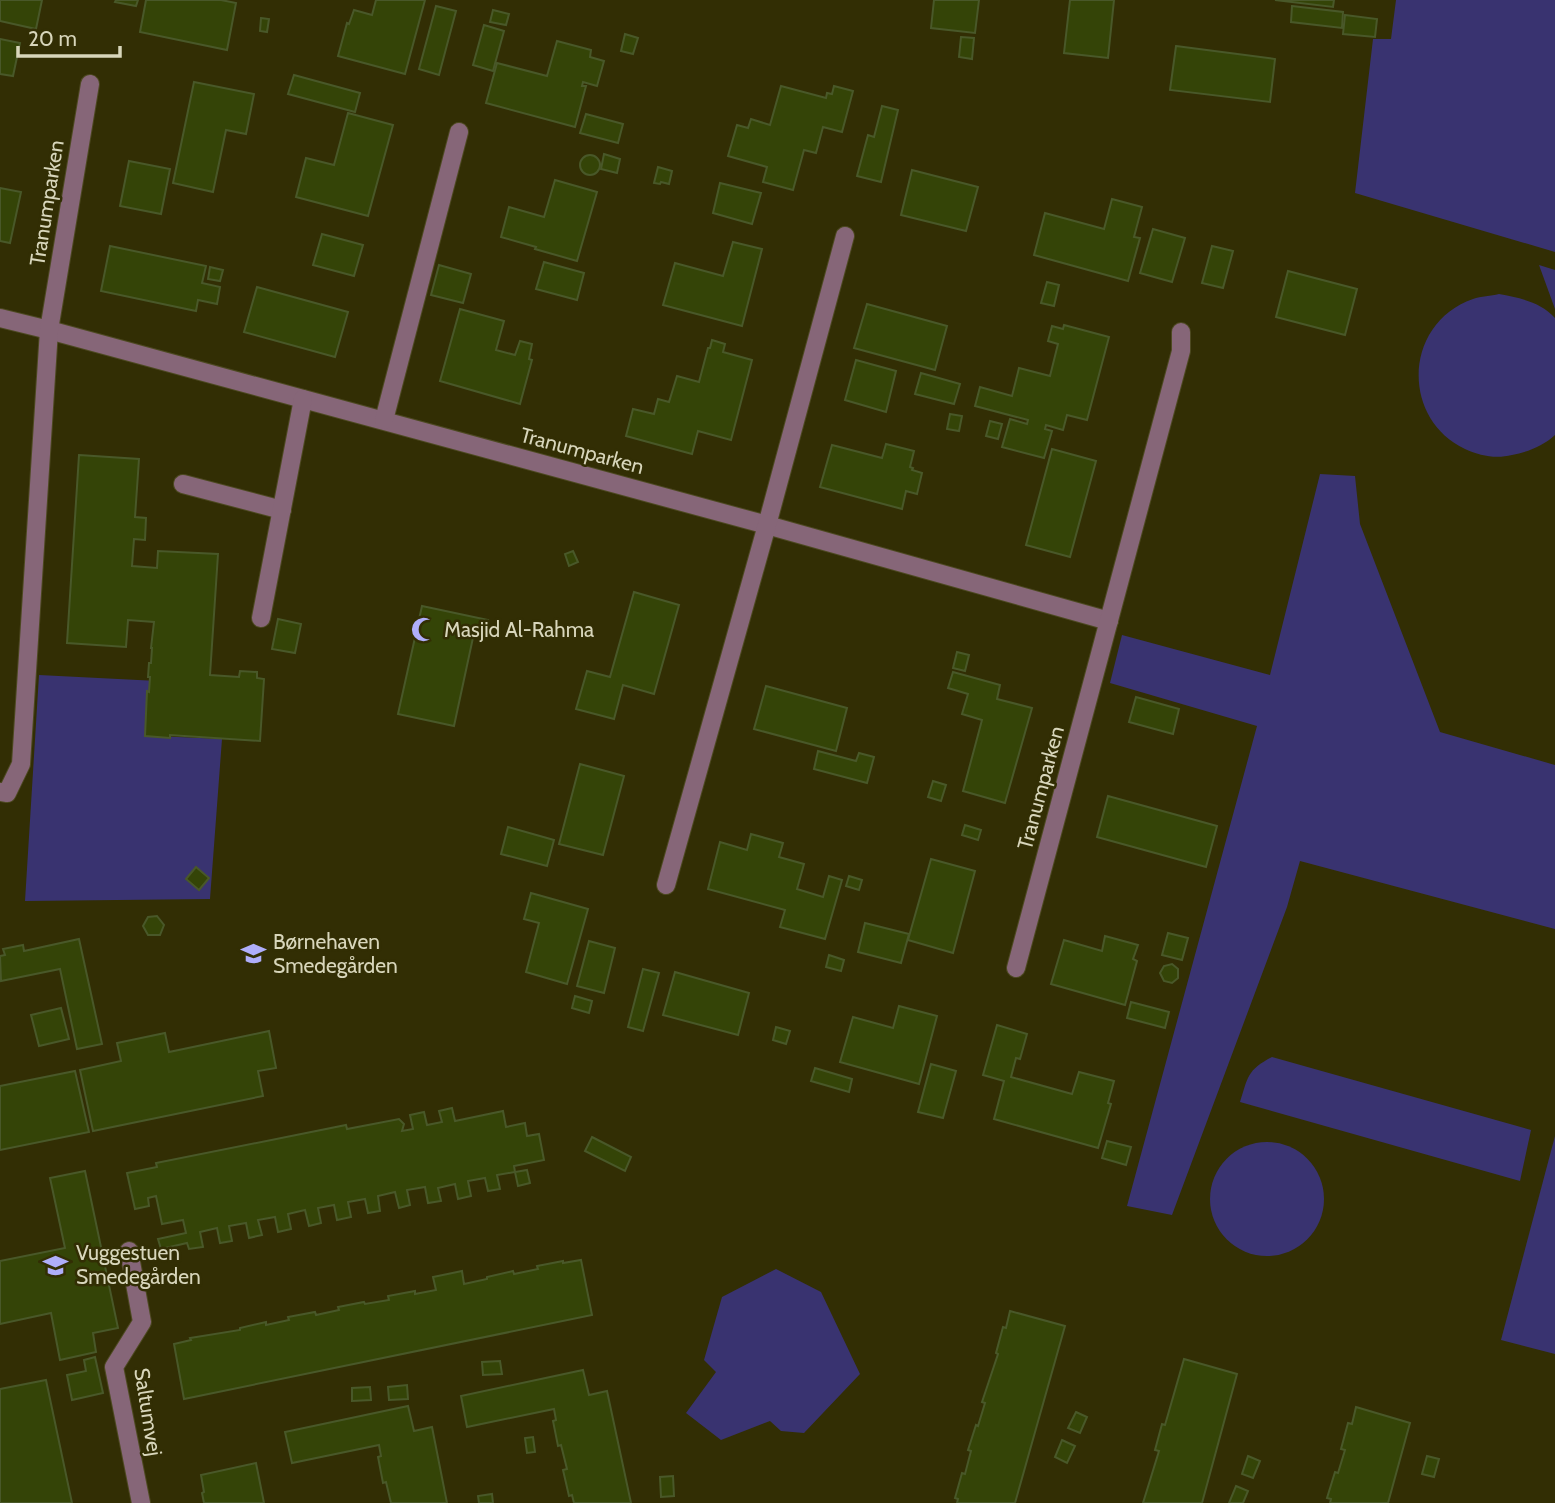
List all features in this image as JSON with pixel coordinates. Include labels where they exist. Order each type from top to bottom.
[{"type":"street","name":"Tranumparken","points":[[3,792],[21,764],[49,330],[90,84]]},
{"type":"street","points":[[384,421],[459,132]]},
{"type":"street","points":[[666,885],[845,236]]},
{"type":"street","name":"Tranumparken","points":[[0,318],[767,525],[1109,621]]},
{"type":"street","name":"Tranumparken","points":[[1016,968],[1181,351],[1181,332]]},
{"type":"street","points":[[261,618],[303,399]]},
{"type":"street","points":[[183,484],[282,510]]},
{"type":"street","name":"Saltumvej","points":[[129,1251],[142,1322],[114,1367],[141,1503]]},
{"type":"shaded area","points":[[1396,0],[1555,0],[1555,252],[1355,193],[1373,39],[1391,39]]},
{"type":"shaded area","points":[[1539,265],[1555,270],[1555,309]]},
{"type":"shaded area","points":[[1499,294],[1537,304],[1555,318],[1555,435],[1518,454],[1494,457],[1465,449],[1444,435],[1429,416],[1421,394],[1419,371],[1423,349],[1434,328],[1450,311],[1473,299]]},
{"type":"shaded area","points":[[1320,474],[1355,476],[1360,524],[1440,732],[1555,765],[1555,929],[1300,861],[1287,907],[1172,1215],[1127,1206],[1257,726],[1110,683],[1122,635],[1270,675]]},
{"type":"shaded area","points":[[39,675],[158,681],[155,736],[222,739],[210,899],[25,901]]},
{"type":"shaded area","points":[[1272,1057],[1531,1130],[1520,1181],[1240,1102],[1253,1070]]},
{"type":"shaded area","points":[[1555,1136],[1555,1354],[1501,1340]]},
{"type":"shaded area","points":[[1267,1142],[1289,1146],[1307,1159],[1320,1177],[1324,1199],[1320,1221],[1307,1239],[1289,1252],[1267,1256],[1245,1252],[1227,1239],[1214,1221],[1210,1199],[1214,1177],[1227,1159],[1245,1146]]},
{"type":"shaded area","points":[[776,1269],[821,1292],[860,1374],[804,1433],[781,1431],[770,1421],[721,1440],[686,1413],[716,1372],[704,1360],[722,1297]]},
{"type":"building","points":[[0,0],[42,0],[36,29],[0,21]]},
{"type":"building","points":[[138,0],[136,6],[115,2]]},
{"type":"building","points":[[146,0],[221,0],[236,3],[227,50],[140,32]]},
{"type":"building","points":[[376,0],[425,0],[405,74],[338,56],[347,23],[349,24],[354,10],[372,15]]},
{"type":"building","points":[[934,0],[979,0],[975,33],[931,28]]},
{"type":"building","points":[[1070,0],[1114,0],[1108,58],[1064,53]]},
{"type":"building","points":[[1275,0],[1334,0],[1333,7]]},
{"type":"building","points":[[436,6],[456,11],[439,75],[419,69]]},
{"type":"building","points":[[1292,6],[1343,12],[1342,28],[1291,22]]},
{"type":"building","points":[[493,10],[509,14],[506,25],[490,22]]},
{"type":"building","points":[[1345,15],[1377,19],[1375,37],[1343,34]]},
{"type":"building","points":[[261,18],[269,19],[267,32],[260,31]]},
{"type":"building","points":[[484,25],[504,31],[493,71],[473,65]]},
{"type":"building","points":[[625,34],[638,38],[633,54],[621,51]]},
{"type":"building","points":[[961,37],[974,38],[972,59],[959,57]]},
{"type":"building","points":[[0,39],[20,43],[13,76],[0,74]]},
{"type":"building","points":[[557,41],[591,50],[590,57],[604,61],[597,86],[583,82],[582,86],[586,86],[575,127],[486,103],[497,63],[547,76]]},
{"type":"building","points":[[1176,46],[1275,59],[1270,102],[1170,90]]},
{"type":"building","points":[[294,75],[360,93],[355,112],[288,94]]},
{"type":"building","points":[[194,82],[254,94],[246,134],[226,130],[213,192],[173,183]]},
{"type":"building","points":[[781,86],[826,98],[827,93],[832,94],[834,86],[853,91],[842,132],[823,127],[816,153],[804,150],[793,190],[763,182],[767,167],[728,156],[737,125],[748,128],[751,119],[770,125]]},
{"type":"building","points":[[882,106],[898,110],[881,182],[857,176],[868,135],[874,137]]},
{"type":"building","points":[[348,113],[393,125],[368,216],[296,197],[306,158],[334,165]]},
{"type":"building","points":[[586,114],[623,124],[618,143],[580,133]]},
{"type":"building","points":[[604,154],[620,159],[617,173],[601,169]]},
{"type":"building","points":[[590,155],[597,158],[600,165],[597,172],[590,175],[583,172],[580,165],[583,158]]},
{"type":"building","points":[[129,161],[170,169],[161,214],[120,206]]},
{"type":"building","points":[[658,167],[672,171],[669,184],[654,183]]},
{"type":"building","points":[[912,170],[978,187],[966,231],[901,215]]},
{"type":"building","points":[[555,180],[597,192],[577,261],[501,237],[509,207],[544,217]]},
{"type":"building","points":[[720,183],[761,193],[752,224],[713,213]]},
{"type":"building","points":[[0,188],[21,192],[10,243],[0,241]]},
{"type":"building","points":[[1112,199],[1142,207],[1134,237],[1140,238],[1128,281],[1034,255],[1045,213],[1104,229]]},
{"type":"building","points":[[1153,229],[1185,238],[1172,282],[1140,273]]},
{"type":"building","points":[[322,234],[363,245],[354,276],[313,265]]},
{"type":"building","points":[[733,242],[762,249],[742,326],[663,305],[675,263],[723,276]]},
{"type":"building","points":[[110,246],[206,266],[202,283],[220,287],[217,304],[198,300],[196,311],[101,291]]},
{"type":"building","points":[[1212,246],[1233,251],[1223,288],[1202,283]]},
{"type":"building","points":[[544,262],[584,273],[577,300],[536,289]]},
{"type":"building","points":[[439,265],[471,274],[463,303],[431,295]]},
{"type":"building","points":[[210,267],[223,270],[220,281],[208,279]]},
{"type":"building","points":[[1288,271],[1357,289],[1345,335],[1276,317]]},
{"type":"building","points":[[1047,282],[1059,285],[1054,306],[1041,303]]},
{"type":"building","points":[[257,287],[348,312],[335,357],[244,332]]},
{"type":"building","points":[[867,304],[947,326],[935,370],[854,348]]},
{"type":"building","points":[[460,309],[504,321],[496,350],[515,355],[520,341],[532,344],[529,359],[532,360],[520,404],[440,381]]},
{"type":"building","points":[[1064,325],[1109,337],[1087,420],[1067,415],[1063,430],[1046,425],[1045,429],[1052,431],[1044,458],[1002,447],[1010,419],[1027,424],[1028,420],[975,406],[980,387],[1012,396],[1019,368],[1050,376],[1058,344],[1048,341],[1052,326],[1063,329]]},
{"type":"building","points":[[712,340],[725,344],[723,352],[752,360],[731,440],[698,431],[692,454],[626,436],[633,409],[654,414],[658,399],[669,402],[677,376],[699,382]]},
{"type":"building","points":[[856,360],[896,371],[886,412],[845,400]]},
{"type":"building","points":[[921,373],[960,384],[954,404],[915,394]]},
{"type":"building","points":[[950,414],[962,416],[959,431],[947,429]]},
{"type":"building","points":[[990,421],[1002,424],[998,439],[986,436]]},
{"type":"building","points":[[886,444],[914,451],[910,467],[922,473],[917,494],[906,491],[902,509],[820,487],[832,445],[882,458]]},
{"type":"building","points":[[1052,449],[1096,461],[1070,557],[1026,545]]},
{"type":"building","points":[[79,455],[139,459],[135,517],[146,518],[145,540],[134,539],[132,566],[157,568],[158,551],[218,554],[210,675],[239,677],[240,671],[257,672],[257,678],[264,679],[260,741],[145,736],[154,622],[128,620],[126,647],[67,643]]},
{"type":"building","points":[[573,551],[578,562],[569,566],[565,554]]},
{"type":"building","points":[[634,592],[679,605],[654,694],[623,685],[614,719],[576,709],[587,671],[610,677]]},
{"type":"building","points":[[422,606],[488,620],[484,635],[474,633],[454,726],[398,714]]},
{"type":"building","points":[[278,619],[301,624],[295,653],[272,649]]},
{"type":"building","points":[[957,652],[969,655],[965,671],[953,668]]},
{"type":"building","points":[[953,672],[1000,685],[997,699],[1032,708],[1005,803],[963,791],[982,720],[962,714],[968,694],[948,688]]},
{"type":"building","points":[[766,686],[847,708],[836,751],[754,729]]},
{"type":"building","points":[[1136,697],[1179,709],[1173,734],[1129,722]]},
{"type":"building","points":[[818,751],[856,761],[859,753],[874,757],[867,783],[814,769]]},
{"type":"building","points":[[580,764],[624,776],[603,855],[559,844]]},
{"type":"building","points":[[933,781],[946,785],[941,801],[928,797]]},
{"type":"building","points":[[1108,796],[1217,826],[1206,867],[1097,837]]},
{"type":"building","points":[[965,825],[981,830],[978,840],[962,835]]},
{"type":"building","points":[[508,827],[554,840],[547,866],[501,854]]},
{"type":"building","points":[[751,834],[783,843],[779,857],[804,864],[797,889],[823,897],[829,876],[842,880],[825,939],[780,927],[785,910],[708,889],[720,842],[747,850]]},
{"type":"building","points":[[931,859],[975,871],[953,953],[908,940]]},
{"type":"building","points":[[196,867],[209,878],[199,890],[186,879]]},
{"type":"building","points":[[849,876],[862,880],[859,890],[846,886]]},
{"type":"building","points":[[531,893],[588,909],[567,984],[526,972],[539,923],[524,919]]},
{"type":"building","points":[[157,916],[164,925],[160,935],[148,935],[143,926],[148,917]]},
{"type":"building","points":[[865,923],[909,934],[901,963],[858,952]]},
{"type":"building","points":[[1168,933],[1188,938],[1182,960],[1162,955]]},
{"type":"building","points":[[1105,936],[1138,945],[1133,959],[1137,961],[1125,1005],[1051,984],[1064,940],[1102,951]]},
{"type":"building","points":[[79,939],[102,1044],[77,1049],[60,969],[1,981],[0,956],[5,955],[3,949],[23,945],[24,951]]},
{"type":"building","points":[[589,941],[615,948],[604,993],[577,986]]},
{"type":"building","points":[[829,955],[844,960],[841,971],[826,967]]},
{"type":"building","points":[[1172,964],[1178,969],[1178,978],[1172,983],[1164,981],[1160,973],[1164,966]]},
{"type":"building","points":[[643,969],[659,973],[643,1031],[628,1027]]},
{"type":"building","points":[[675,972],[749,993],[738,1035],[663,1015]]},
{"type":"building","points":[[575,996],[592,1001],[589,1013],[572,1008]]},
{"type":"building","points":[[1131,1002],[1169,1012],[1165,1028],[1127,1018]]},
{"type":"building","points":[[899,1006],[937,1016],[919,1084],[840,1062],[853,1017],[893,1028]]},
{"type":"building","points":[[61,1008],[69,1039],[39,1046],[31,1015]]},
{"type":"building","points":[[997,1025],[1027,1034],[1020,1059],[1016,1058],[1011,1077],[1072,1094],[1079,1072],[1114,1081],[1108,1103],[1111,1104],[1098,1148],[994,1119],[1004,1081],[983,1075]]},
{"type":"building","points":[[776,1027],[790,1031],[786,1044],[773,1040]]},
{"type":"building","points":[[269,1031],[276,1068],[258,1071],[263,1096],[93,1131],[80,1070],[121,1061],[117,1043],[165,1033],[169,1052]]},
{"type":"building","points":[[931,1064],[956,1071],[943,1118],[918,1112]]},
{"type":"building","points":[[815,1068],[852,1079],[849,1092],[811,1081]]},
{"type":"building","points":[[75,1071],[89,1132],[0,1150],[0,1086]]},
{"type":"building","points":[[452,1108],[455,1121],[503,1111],[506,1127],[525,1123],[527,1136],[539,1134],[544,1160],[514,1166],[515,1172],[497,1175],[500,1189],[488,1191],[485,1178],[468,1181],[471,1196],[458,1199],[455,1184],[438,1188],[441,1201],[428,1203],[425,1187],[407,1190],[410,1205],[399,1208],[395,1192],[378,1196],[380,1211],[368,1213],[365,1199],[348,1202],[351,1217],[337,1220],[334,1205],[318,1208],[321,1223],[309,1226],[305,1210],[288,1214],[291,1229],[278,1232],[275,1217],[258,1220],[262,1235],[249,1238],[246,1223],[229,1226],[232,1241],[220,1243],[217,1228],[200,1232],[203,1247],[189,1249],[187,1243],[161,1249],[158,1239],[186,1233],[183,1220],[162,1224],[156,1196],[148,1198],[149,1206],[135,1209],[127,1173],[157,1167],[156,1163],[346,1125],[347,1129],[399,1119],[404,1124],[402,1131],[413,1129],[410,1115],[424,1112],[427,1125],[442,1122],[439,1111]]},
{"type":"building","points":[[592,1137],[631,1157],[625,1171],[585,1151]]},
{"type":"building","points":[[1107,1141],[1131,1147],[1126,1165],[1102,1158]]},
{"type":"building","points":[[527,1170],[530,1183],[518,1186],[515,1172]]},
{"type":"building","points":[[85,1171],[118,1328],[93,1333],[96,1352],[60,1360],[51,1313],[0,1324],[0,1261],[65,1248],[50,1178]]},
{"type":"building","points":[[581,1260],[592,1315],[184,1399],[174,1344],[191,1340],[190,1338],[240,1330],[266,1322],[266,1325],[315,1312],[316,1315],[364,1302],[389,1300],[388,1296],[436,1290],[433,1277],[462,1271],[464,1284],[513,1271],[514,1274],[538,1269],[537,1266]]},
{"type":"building","points":[[1010,1311],[1065,1326],[1015,1503],[957,1503],[958,1499],[955,1498],[971,1451],[968,1450],[985,1403],[982,1402]]},
{"type":"building","points":[[95,1357],[103,1393],[72,1400],[67,1375],[86,1371],[84,1360]]},
{"type":"building","points":[[1184,1359],[1237,1374],[1202,1503],[1143,1503],[1159,1451],[1155,1450],[1162,1424],[1165,1425]]},
{"type":"building","points":[[500,1361],[502,1374],[483,1375],[482,1362]]},
{"type":"building","points":[[583,1370],[589,1395],[607,1391],[631,1503],[574,1503],[572,1495],[569,1496],[563,1470],[567,1469],[561,1445],[558,1446],[553,1421],[556,1420],[554,1409],[467,1427],[461,1396]]},
{"type":"building","points":[[46,1380],[72,1503],[0,1503],[0,1389]]},
{"type":"building","points":[[407,1385],[408,1399],[389,1400],[388,1387]]},
{"type":"building","points":[[370,1387],[371,1400],[352,1401],[352,1388]]},
{"type":"building","points":[[408,1406],[414,1431],[432,1427],[447,1503],[391,1503],[386,1482],[383,1483],[378,1457],[381,1456],[379,1445],[292,1463],[285,1432]]},
{"type":"building","points":[[1356,1407],[1410,1423],[1388,1503],[1330,1503],[1331,1499],[1327,1498],[1335,1472],[1338,1473],[1345,1450],[1341,1449],[1348,1423],[1352,1424]]},
{"type":"building","points":[[1076,1412],[1087,1417],[1080,1433],[1068,1428]]},
{"type":"building","points":[[533,1437],[535,1452],[527,1453],[525,1438]]},
{"type":"building","points":[[1062,1440],[1075,1446],[1067,1463],[1055,1457]]},
{"type":"building","points":[[1248,1456],[1260,1461],[1253,1478],[1242,1474]]},
{"type":"building","points":[[1427,1456],[1439,1459],[1434,1477],[1422,1474]]},
{"type":"building","points":[[256,1463],[264,1503],[204,1503],[201,1475]]},
{"type":"building","points":[[673,1476],[674,1496],[661,1497],[660,1477]]},
{"type":"building","points":[[1236,1486],[1248,1491],[1243,1503],[1229,1503]]},
{"type":"building","points":[[492,1494],[493,1503],[479,1503],[478,1496]]},
{"type":"place","name":"Masjid Al-Rahma","points":[[424,630]]},
{"type":"place","name":"Børnehaven Smedegården","points":[[253,954]]},
{"type":"place","name":"Vuggestuen Smedegården","points":[[56,1265]]}]
